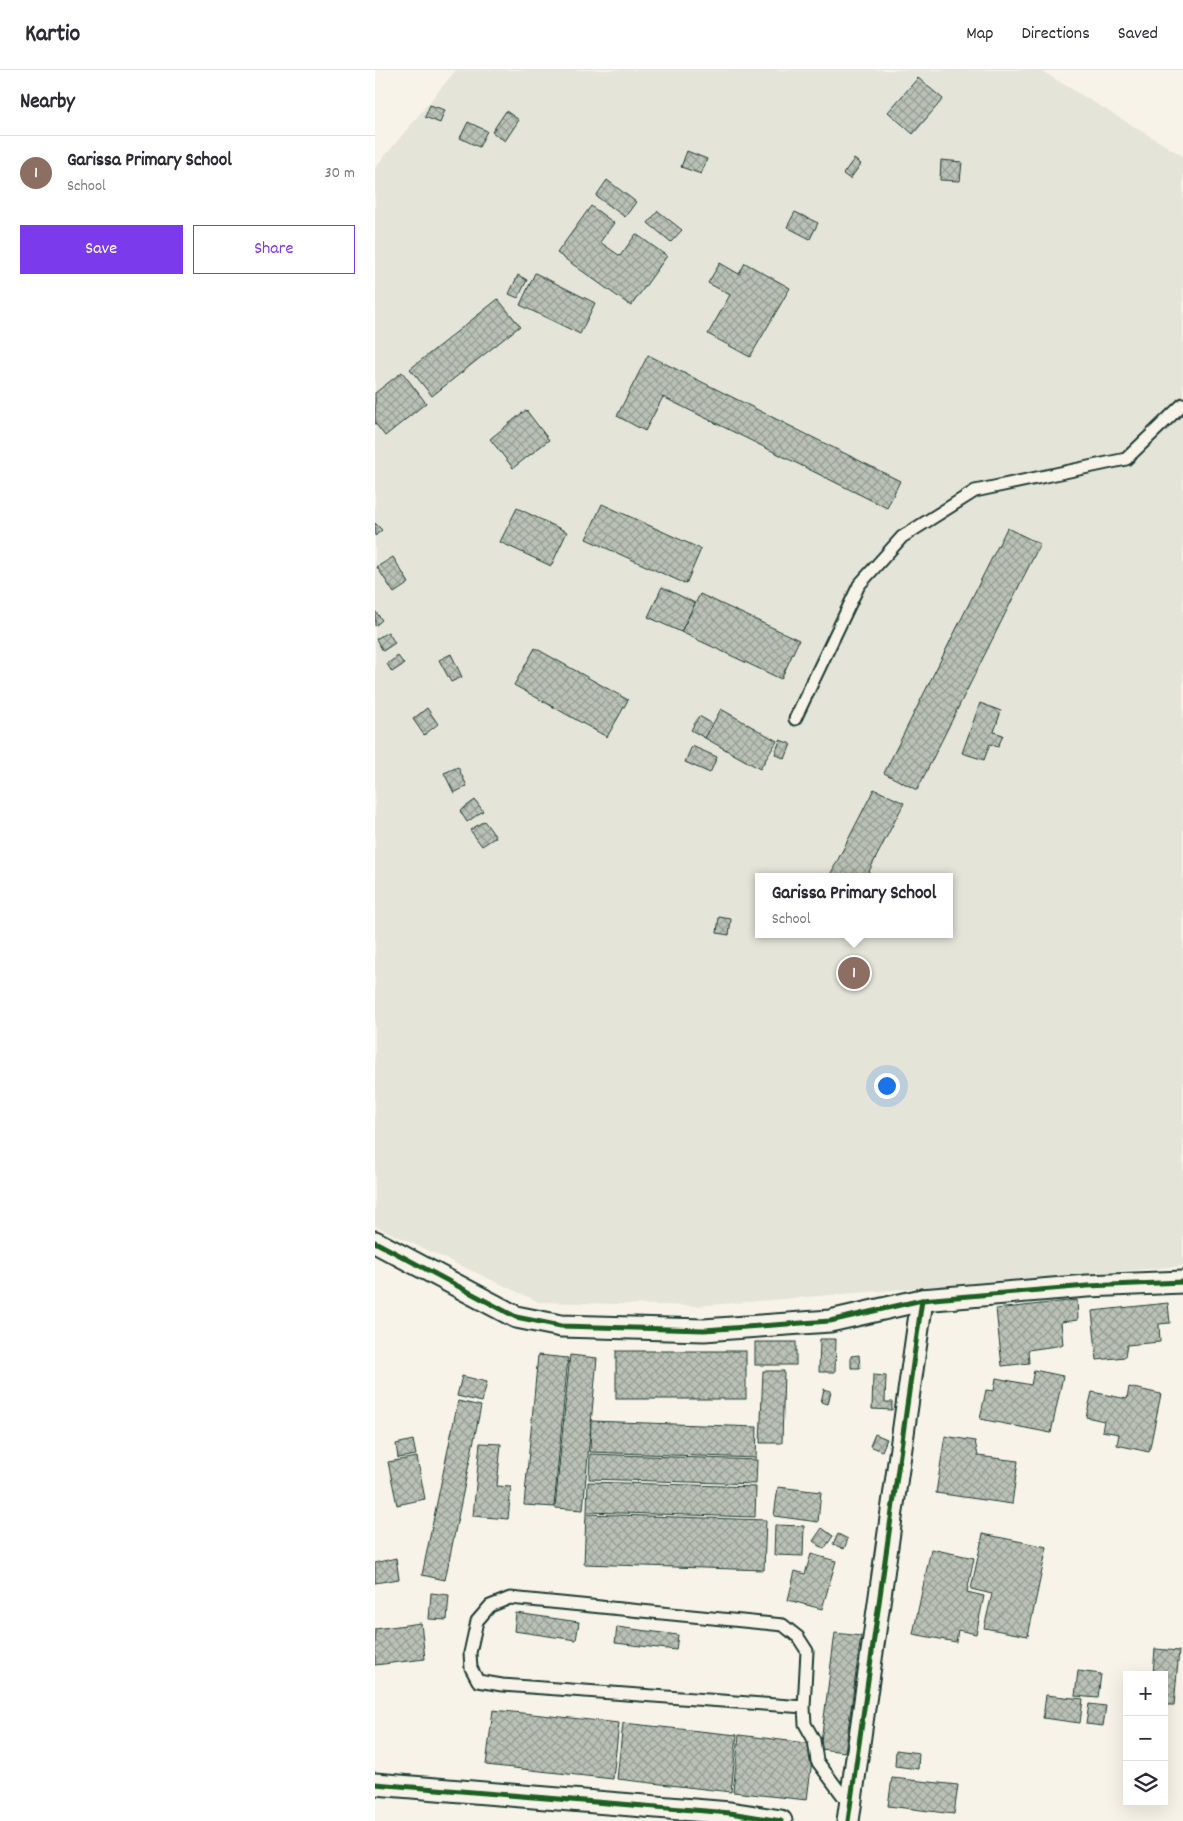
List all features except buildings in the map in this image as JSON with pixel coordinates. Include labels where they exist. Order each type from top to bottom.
[{"type":"street","points":[[375,1242],[516,1317],[561,1326],[704,1330],[830,1321],[922,1300],[1087,1286],[1183,1282]]},
{"type":"street","points":[[849,1813],[922,1300]]},
{"type":"street","points":[[375,1784],[730,1813],[781,1821]]},
{"type":"lane","points":[[795,720],[859,585],[902,537],[975,491],[1126,459],[1183,404]]},
{"type":"lane","points":[[804,1707],[502,1685],[478,1681],[471,1668],[470,1653],[477,1621],[490,1606],[510,1598],[783,1625],[798,1637],[807,1651],[805,1724],[814,1740],[817,1761],[849,1813]]},
{"type":"shaded area","points":[[456,70],[1040,70],[1183,156],[1183,1266],[697,1306],[539,1302],[375,1226],[375,168]]},
{"type":"cycle path","points":[[375,1242],[516,1317],[561,1326],[704,1330],[830,1321],[922,1300],[1087,1286],[1183,1282]]},
{"type":"cycle path","points":[[848,1821],[922,1300]]},
{"type":"cycle path","points":[[375,1784],[730,1813],[781,1821]]},
{"type":"place","name":"Garissa Primary School","points":[[854,973]]}]
